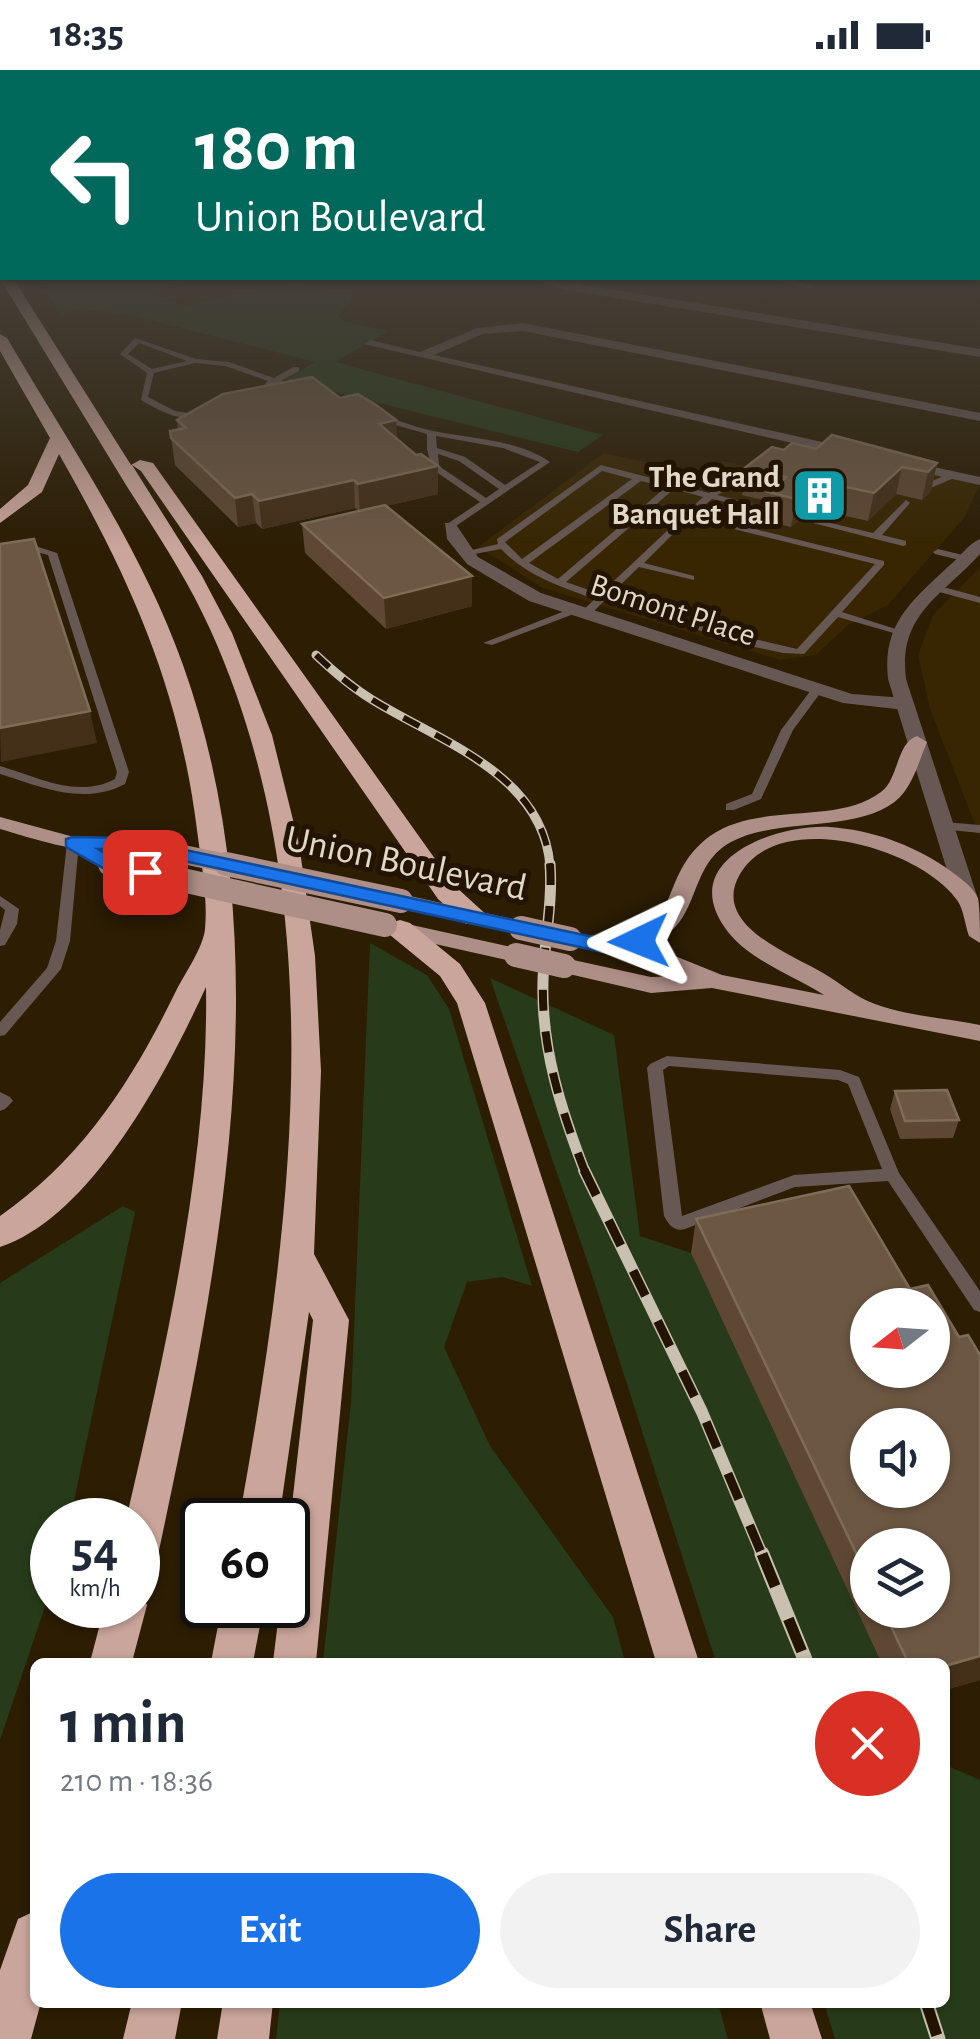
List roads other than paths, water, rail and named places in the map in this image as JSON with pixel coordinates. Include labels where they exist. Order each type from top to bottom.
[{"type":"highway","points":[[16,367],[134,580],[173,666],[202,774],[218,932],[216,1092],[200,1246],[150,1498]]},
{"type":"highway","points":[[61,367],[221,631],[260,730],[290,856],[303,986],[302,1152],[295,1252],[263,1498]]},
{"type":"highway","points":[[0,518],[36,488],[56,440]]},
{"type":"highway","points":[[119,459],[147,467],[428,870],[476,918]]},
{"type":"highway","points":[[395,919],[450,970],[471,1003],[677,1658]]},
{"type":"highway","points":[[0,1234],[64,1188],[116,1130],[149,1076],[218,932]]},
{"type":"highway","points":[[295,1252],[331,1320],[295,1658]]},
{"type":"highway","points":[[112,1658],[120,1628]]},
{"type":"highway","points":[[233,1658],[239,1628]]},
{"type":"highway","points":[[5,2039],[30,1953]]},
{"type":"highway","points":[[149,2039],[156,2008]]},
{"type":"highway","points":[[244,2039],[247,2008]]},
{"type":"highway","points":[[787,2008],[796,2039]]},
{"type":"main road","points":[[598,944],[639,941],[671,925],[702,856],[736,830],[784,818],[859,808],[888,797],[900,783],[917,742]]},
{"type":"main road","name":"Union Boulevard","points":[[0,823],[73,843],[110,864],[395,919],[476,918],[657,957],[717,982],[980,1033]]},
{"type":"main road","points":[[871,1014],[758,948],[736,928],[723,898],[724,882],[732,866],[757,847],[782,838],[844,835],[904,852],[966,896],[980,936]]},
{"type":"main road","name":"Union Boulevard","points":[[73,843],[129,844],[516,955],[651,985],[717,982]]},
{"type":"street","points":[[474,367],[980,481]]},
{"type":"street","points":[[726,367],[980,417]]},
{"type":"street","name":"Bomont Place","points":[[450,526],[464,553],[505,583],[580,612],[818,688],[870,702],[904,704]]},
{"type":"street","points":[[966,896],[892,662],[897,631],[936,588],[974,557]]},
{"type":"lane","points":[[143,367],[151,372],[171,367]]},
{"type":"lane","points":[[234,367],[307,392]]},
{"type":"lane","points":[[258,390],[296,369]]},
{"type":"lane","points":[[151,372],[144,398],[156,407],[190,419],[207,416]]},
{"type":"lane","points":[[364,413],[431,433],[457,434],[529,452],[546,462],[450,526]]},
{"type":"lane","points":[[431,433],[435,467],[487,503]]},
{"type":"lane","points":[[432,449],[462,459],[506,490]]},
{"type":"lane","points":[[687,515],[881,563],[804,650],[792,653],[560,582],[524,562],[500,541],[601,468],[766,510]]},
{"type":"lane","points":[[488,643],[580,612],[606,597],[709,495],[738,477],[772,471]]},
{"type":"lane","points":[[905,478],[922,485],[947,481],[953,476]]},
{"type":"lane","points":[[524,562],[639,478]]},
{"type":"lane","points":[[560,582],[674,486]]},
{"type":"lane","points":[[876,537],[906,502]]},
{"type":"lane","points":[[818,523],[902,543]]},
{"type":"lane","points":[[813,546],[832,526]]},
{"type":"lane","points":[[464,553],[503,546]]},
{"type":"lane","points":[[0,558],[26,549],[52,553],[123,772],[120,782],[110,788],[82,792],[0,770]]},
{"type":"lane","points":[[938,552],[974,557]]},
{"type":"lane","points":[[638,564],[691,578]]},
{"type":"lane","points":[[936,588],[980,600]]},
{"type":"lane","points":[[836,613],[897,631]]},
{"type":"lane","points":[[730,807],[756,796],[787,730],[818,688]]},
{"type":"lane","points":[[944,826],[980,829]]},
{"type":"lane","points":[[0,1031],[54,970],[63,941],[73,843]]},
{"type":"lane","points":[[0,900],[10,905],[12,916],[0,942]]},
{"type":"lane","points":[[892,1174],[794,1182],[679,1224],[672,1216],[655,1068],[667,1062],[847,1076],[857,1086],[892,1174],[980,1304]]},
{"type":"railway","points":[[316,655],[363,694],[483,763],[508,783],[543,834],[550,866]]},
{"type":"railway","points":[[550,866],[543,981],[545,1030],[561,1102],[585,1172]]},
{"type":"railway","points":[[584,1170],[702,1412],[763,1557]]},
{"type":"railway","points":[[762,1554],[804,1658]]},
{"type":"railway","points":[[928,2008],[938,2039]]},
{"type":"place","name":"The Grand Banquet Hall","points":[[819,495]]}]
